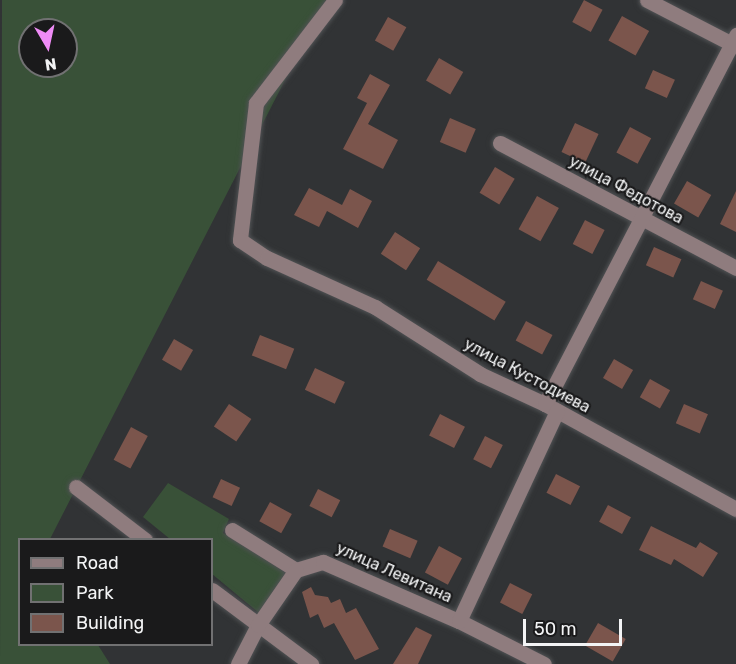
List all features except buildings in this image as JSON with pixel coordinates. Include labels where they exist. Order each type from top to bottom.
[{"type":"street","name":"улица Кустодиева","points":[[334,0],[256,103],[240,240],[267,258],[375,307],[480,374],[551,408],[736,509]]},
{"type":"street","points":[[459,621],[551,408],[640,220],[734,42],[647,0]]},
{"type":"street","name":"улица Федотова","points":[[500,143],[640,220],[736,268]]},
{"type":"street","points":[[76,487],[142,538]]},
{"type":"street","points":[[232,530],[296,570],[258,625],[238,664]]},
{"type":"street","name":"улица Левитана","points":[[296,570],[323,562],[459,621],[544,664]]},
{"type":"street","points":[[213,591],[311,664]]},
{"type":"green space","points":[[2,0],[326,0],[51,538],[18,538],[18,646],[99,646],[110,664],[0,664]]},
{"type":"green space","points":[[168,483],[229,519],[223,533],[286,573],[259,613],[213,575],[213,538],[169,538],[143,517]]}]
